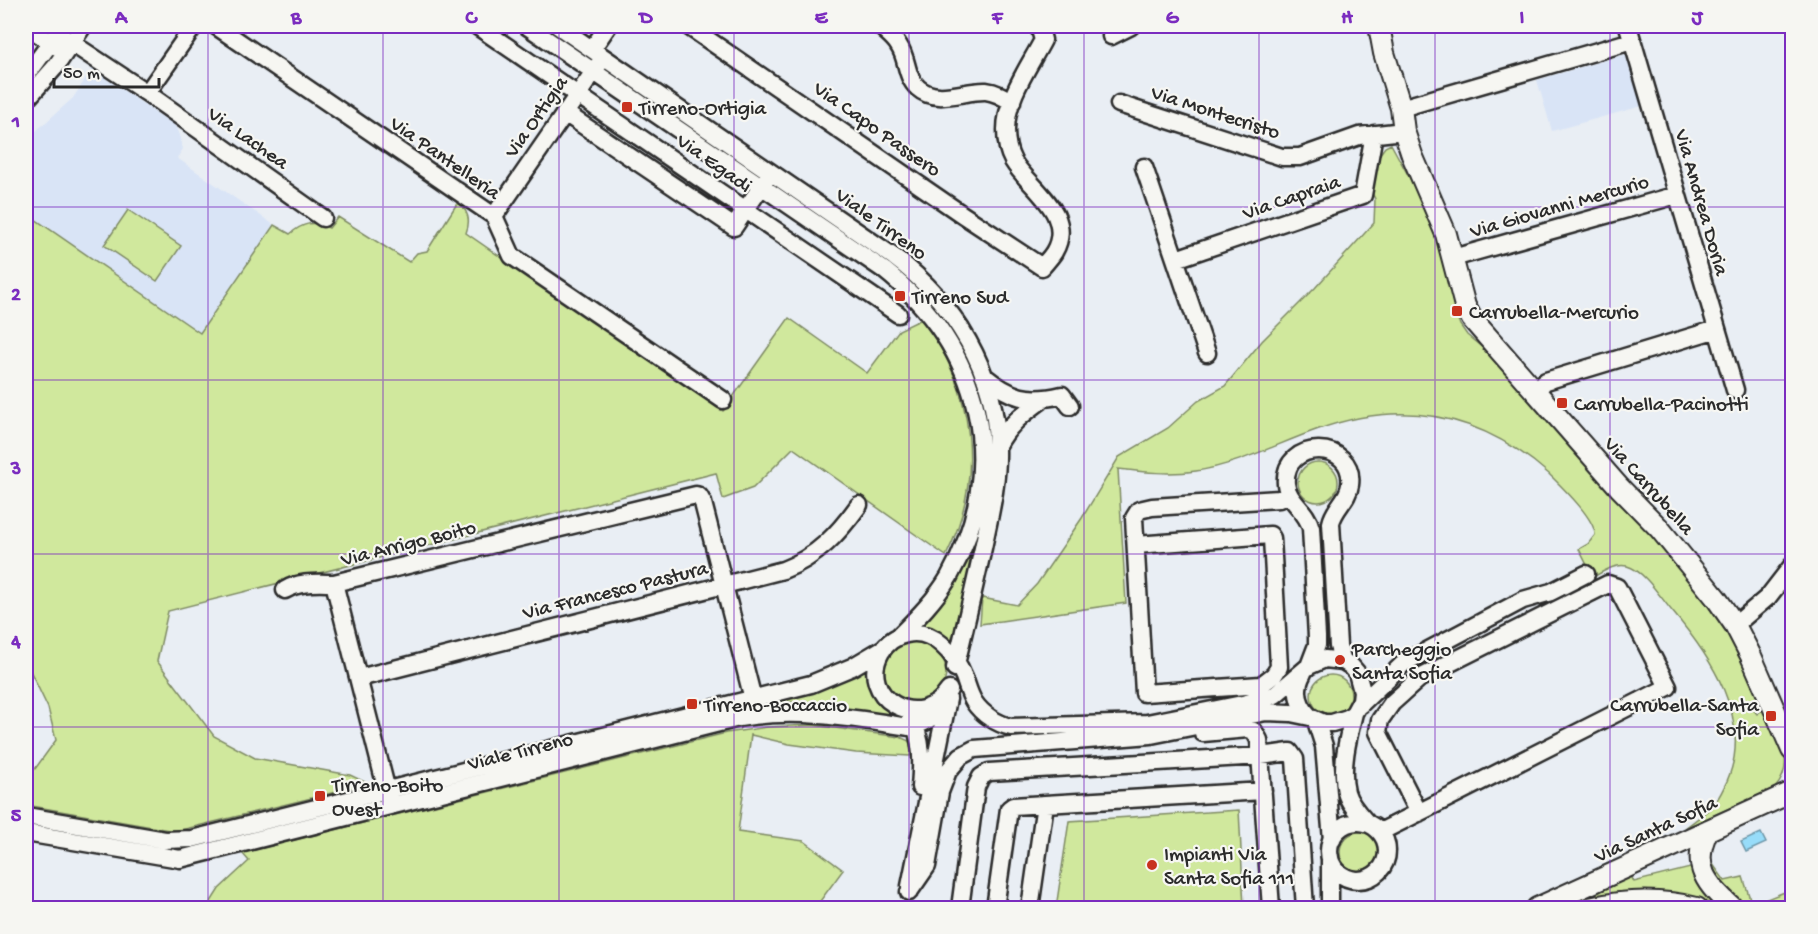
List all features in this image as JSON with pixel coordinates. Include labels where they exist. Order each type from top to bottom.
[{"type":"main road","name":"Via Carrubella","points":[[1378,26],[1401,108],[1404,131],[1418,172],[1446,234],[1465,306],[1472,320],[1619,487],[1659,528],[1716,598],[1735,625],[1777,712],[1792,750]]},
{"type":"main road","name":"Via Santa Sofia","points":[[1537,909],[1792,792]]},
{"type":"main road","points":[[1708,830],[1700,846],[1703,871],[1718,896],[1733,909]]},
{"type":"main road","points":[[1589,909],[1614,904],[1661,902],[1697,909]]},
{"type":"street","name":"Via Lachea","points":[[27,26],[62,40],[147,93],[323,218]]},
{"type":"street","points":[[26,76],[62,40],[83,26]]},
{"type":"street","points":[[147,93],[194,26]]},
{"type":"street","name":"Via Pantelleria","points":[[216,26],[494,216],[512,256],[723,400]]},
{"type":"street","name":"Via Egadi","points":[[477,26],[898,314]]},
{"type":"street","name":"Viale Tirreno","points":[[527,26],[884,270],[903,285],[928,311],[948,339],[964,370],[992,454],[973,520],[948,579],[930,603],[898,636]]},
{"type":"street","name":"Viale Tirreno","points":[[26,816],[176,841],[389,798],[757,715],[799,712],[909,727],[916,726],[932,717],[953,676],[993,506],[990,396],[974,351],[957,322],[935,293],[912,270],[558,26]]},
{"type":"street","name":"Via Ortigia","points":[[494,216],[593,72],[608,26]]},
{"type":"street","name":"Via Capo Passero","points":[[688,26],[1042,267],[1054,251],[1059,229],[1047,200],[1026,178],[1012,158],[1006,129],[1012,102]]},
{"type":"street","points":[[880,26],[899,45],[905,57],[906,69],[918,88],[928,94],[957,96],[986,91],[1012,102],[1043,40],[1039,26]]},
{"type":"street","points":[[1111,36],[1131,26]]},
{"type":"street","points":[[1401,108],[1630,33]]},
{"type":"street","name":"Via Andrea Doria","points":[[1630,33],[1735,390]]},
{"type":"street","points":[[26,100],[44,80],[62,40]]},
{"type":"street","name":"Via Montecristo","points":[[1119,104],[1282,157],[1300,157],[1359,136],[1404,131]]},
{"type":"street","points":[[565,113],[734,227],[771,171]]},
{"type":"street","name":"Via Capraia","points":[[1176,259],[1363,195],[1374,134]]},
{"type":"street","points":[[1144,167],[1207,353]]},
{"type":"street","name":"Via Giovanni Mercurio","points":[[1454,258],[1677,195]]},
{"type":"street","points":[[1535,390],[1546,381],[1717,329]]},
{"type":"street","points":[[984,376],[1012,395],[1042,400]]},
{"type":"street","points":[[992,454],[1022,414],[1042,400],[1062,395],[1070,406]]},
{"type":"street","points":[[1304,878],[1329,877],[1365,879],[1373,876],[1382,867],[1387,850],[1373,828],[1357,812],[1346,793],[1345,766],[1349,733],[1362,691],[1357,673],[1343,661],[1338,646],[1331,523],[1338,506],[1347,494],[1350,476],[1340,458],[1323,449],[1304,452],[1290,466],[1286,476],[1289,495],[1308,517],[1311,528],[1317,645],[1299,680],[1298,696],[1300,704],[1313,719],[1324,746],[1331,848],[1329,877],[1330,909]]},
{"type":"street","name":"Via Arrigo Boito","points":[[389,798],[334,583],[693,495],[699,496],[724,585]]},
{"type":"street","points":[[1136,545],[1270,535],[1279,667],[1274,675],[1261,685],[1144,693],[1134,518],[1139,510],[1152,507],[1279,499],[1289,495]]},
{"type":"street","name":"Via Francesco Pastura","points":[[359,678],[798,565],[813,556],[834,536],[860,505]]},
{"type":"street","points":[[1302,509],[1324,513],[1338,506]]},
{"type":"street","points":[[1735,625],[1768,597],[1792,566]]},
{"type":"street","points":[[1151,735],[1266,712],[1281,712],[1324,723],[1340,722],[1355,711],[1404,663],[1523,600],[1551,592],[1586,574]]},
{"type":"street","points":[[285,590],[303,583],[334,583]]},
{"type":"street","points":[[1349,878],[1336,869],[1331,848],[1342,827],[1350,824],[1373,828],[1419,813],[1668,687],[1617,587],[1608,584],[1420,678],[1392,703],[1380,720],[1378,732],[1419,813]]},
{"type":"street","points":[[724,585],[757,715]]},
{"type":"street","points":[[908,901],[922,757],[916,726],[903,709],[890,701],[880,690],[878,683],[878,660],[885,647],[898,636],[914,633],[937,640],[953,676],[982,711],[1003,725],[1022,727],[1147,723],[1264,700],[1284,689],[1306,670],[1325,659],[1343,661]]},
{"type":"street","name":"Viale Tirreno","points":[[26,833],[180,858],[242,843],[389,798],[811,684],[835,675],[885,647]]},
{"type":"street","points":[[903,709],[916,711],[929,708],[953,676]]},
{"type":"street","points":[[908,901],[953,676]]},
{"type":"street","points":[[908,901],[927,866],[939,792],[948,771],[961,756],[974,749],[1248,729],[1254,731],[1259,740],[1271,909]]},
{"type":"street","points":[[960,909],[976,787],[981,777],[989,772],[1261,756],[1290,752],[1295,759],[1305,909]]},
{"type":"street","points":[[995,909],[1009,809],[1013,806],[1263,791]]},
{"type":"street","points":[[1030,909],[1045,804]]},
{"type":"street","points":[[237,827],[242,843]]},
{"type":"shaded area","points":[[1627,54],[1642,106],[1552,131],[1537,80]]},
{"type":"shaded area","points":[[92,69],[174,125],[178,130],[183,149],[177,158],[274,225],[200,333],[26,213],[26,140],[73,98]]},
{"type":"green space","points":[[1391,144],[1431,217],[1439,238],[1455,312],[1460,325],[1467,335],[1495,358],[1539,408],[1541,416],[1552,423],[1612,495],[1655,533],[1735,645],[1760,697],[1752,708],[1757,714],[1765,708],[1783,748],[1785,768],[1775,788],[1685,828],[1717,800],[1727,781],[1734,758],[1735,735],[1731,712],[1724,690],[1713,668],[1686,629],[1640,573],[1623,565],[1609,568],[1593,577],[1579,549],[1588,544],[1595,535],[1594,528],[1576,503],[1549,474],[1523,453],[1496,437],[1468,425],[1439,417],[1410,414],[1379,415],[1348,420],[1242,459],[1196,471],[1167,473],[1118,469],[1126,603],[980,624],[982,598],[1017,605],[1037,584],[1082,518],[1119,457],[1168,428],[1198,401],[1225,386],[1262,341],[1315,288],[1374,223],[1375,199],[1369,187],[1371,166],[1385,147]]},
{"type":"green space","points":[[458,202],[468,216],[466,233],[723,411],[789,318],[867,373],[899,330],[922,319],[940,346],[954,375],[963,404],[968,434],[970,465],[966,496],[958,526],[946,556],[793,448],[753,488],[723,499],[716,473],[168,611],[157,661],[214,736],[255,758],[350,775],[369,784],[181,830],[169,830],[26,805],[26,773],[35,769],[56,740],[48,708],[26,662],[26,213],[200,333],[274,225],[290,234],[299,227],[313,223],[329,228],[338,217],[409,262],[417,253],[427,251]]},
{"type":"green space","points":[[128,210],[181,246],[157,281],[104,245]]},
{"type":"green space","points":[[1318,462],[1326,463],[1332,468],[1337,474],[1337,490],[1332,496],[1326,501],[1318,502],[1310,501],[1304,496],[1299,490],[1298,482],[1299,474],[1304,468],[1310,463]]},
{"type":"green space","points":[[987,505],[953,644],[919,626]]},
{"type":"green space","points":[[909,641],[921,641],[937,650],[944,660],[946,672],[944,684],[937,694],[921,703],[909,703],[898,698],[889,689],[884,678],[884,666],[889,655],[898,646]]},
{"type":"green space","points":[[869,666],[869,676],[876,697],[901,717],[798,702],[770,702],[823,688]]},
{"type":"green space","points":[[1331,675],[1339,676],[1345,681],[1350,687],[1350,703],[1345,709],[1339,714],[1331,715],[1323,714],[1317,709],[1312,703],[1311,695],[1312,687],[1317,681],[1323,676]]},
{"type":"green space","points":[[813,725],[900,737],[909,741],[912,751],[910,756],[856,753],[789,744],[751,735],[738,832],[804,841],[843,870],[815,908],[207,908],[219,889],[249,861],[242,853],[726,733],[768,727]]},
{"type":"green space","name":"Impianti Via Santa Sofia 111","points":[[1239,810],[1244,908],[1056,908],[1069,821]]},
{"type":"green space","points":[[1360,832],[1368,833],[1374,838],[1379,844],[1379,860],[1374,866],[1368,871],[1360,872],[1352,871],[1346,866],[1341,860],[1340,852],[1341,844],[1346,838],[1352,833]]},
{"type":"green space","points":[[1712,863],[1725,881],[1743,877],[1752,905],[1792,889],[1792,908],[1744,908],[1734,903],[1708,864]]},
{"type":"green space","points":[[1694,867],[1713,900],[1713,904],[1689,898],[1589,900],[1554,908],[1630,874],[1634,882]]},
{"type":"water","points":[[1761,833],[1766,843],[1746,852],[1741,842]]},
{"type":"place","name":"Tirreno-Ortigia","points":[[627,107]]},
{"type":"place","name":"Tirreno Sud","points":[[900,296]]},
{"type":"place","name":"Carrubella-Mercurio","points":[[1457,311]]},
{"type":"place","name":"Carrubella-Pacinotti","points":[[1562,403]]},
{"type":"place","name":"Parcheggio Santa Sofia","points":[[1340,660]]},
{"type":"place","name":"Tirreno-Boccaccio","points":[[692,704]]},
{"type":"place","name":"Carrubella-Santa Sofia","points":[[1771,716]]},
{"type":"place","name":"Tirreno-Boito Ovest","points":[[320,796]]},
{"type":"place","name":"Impianti Via Santa Sofia 111","points":[[1152,865]]}]
